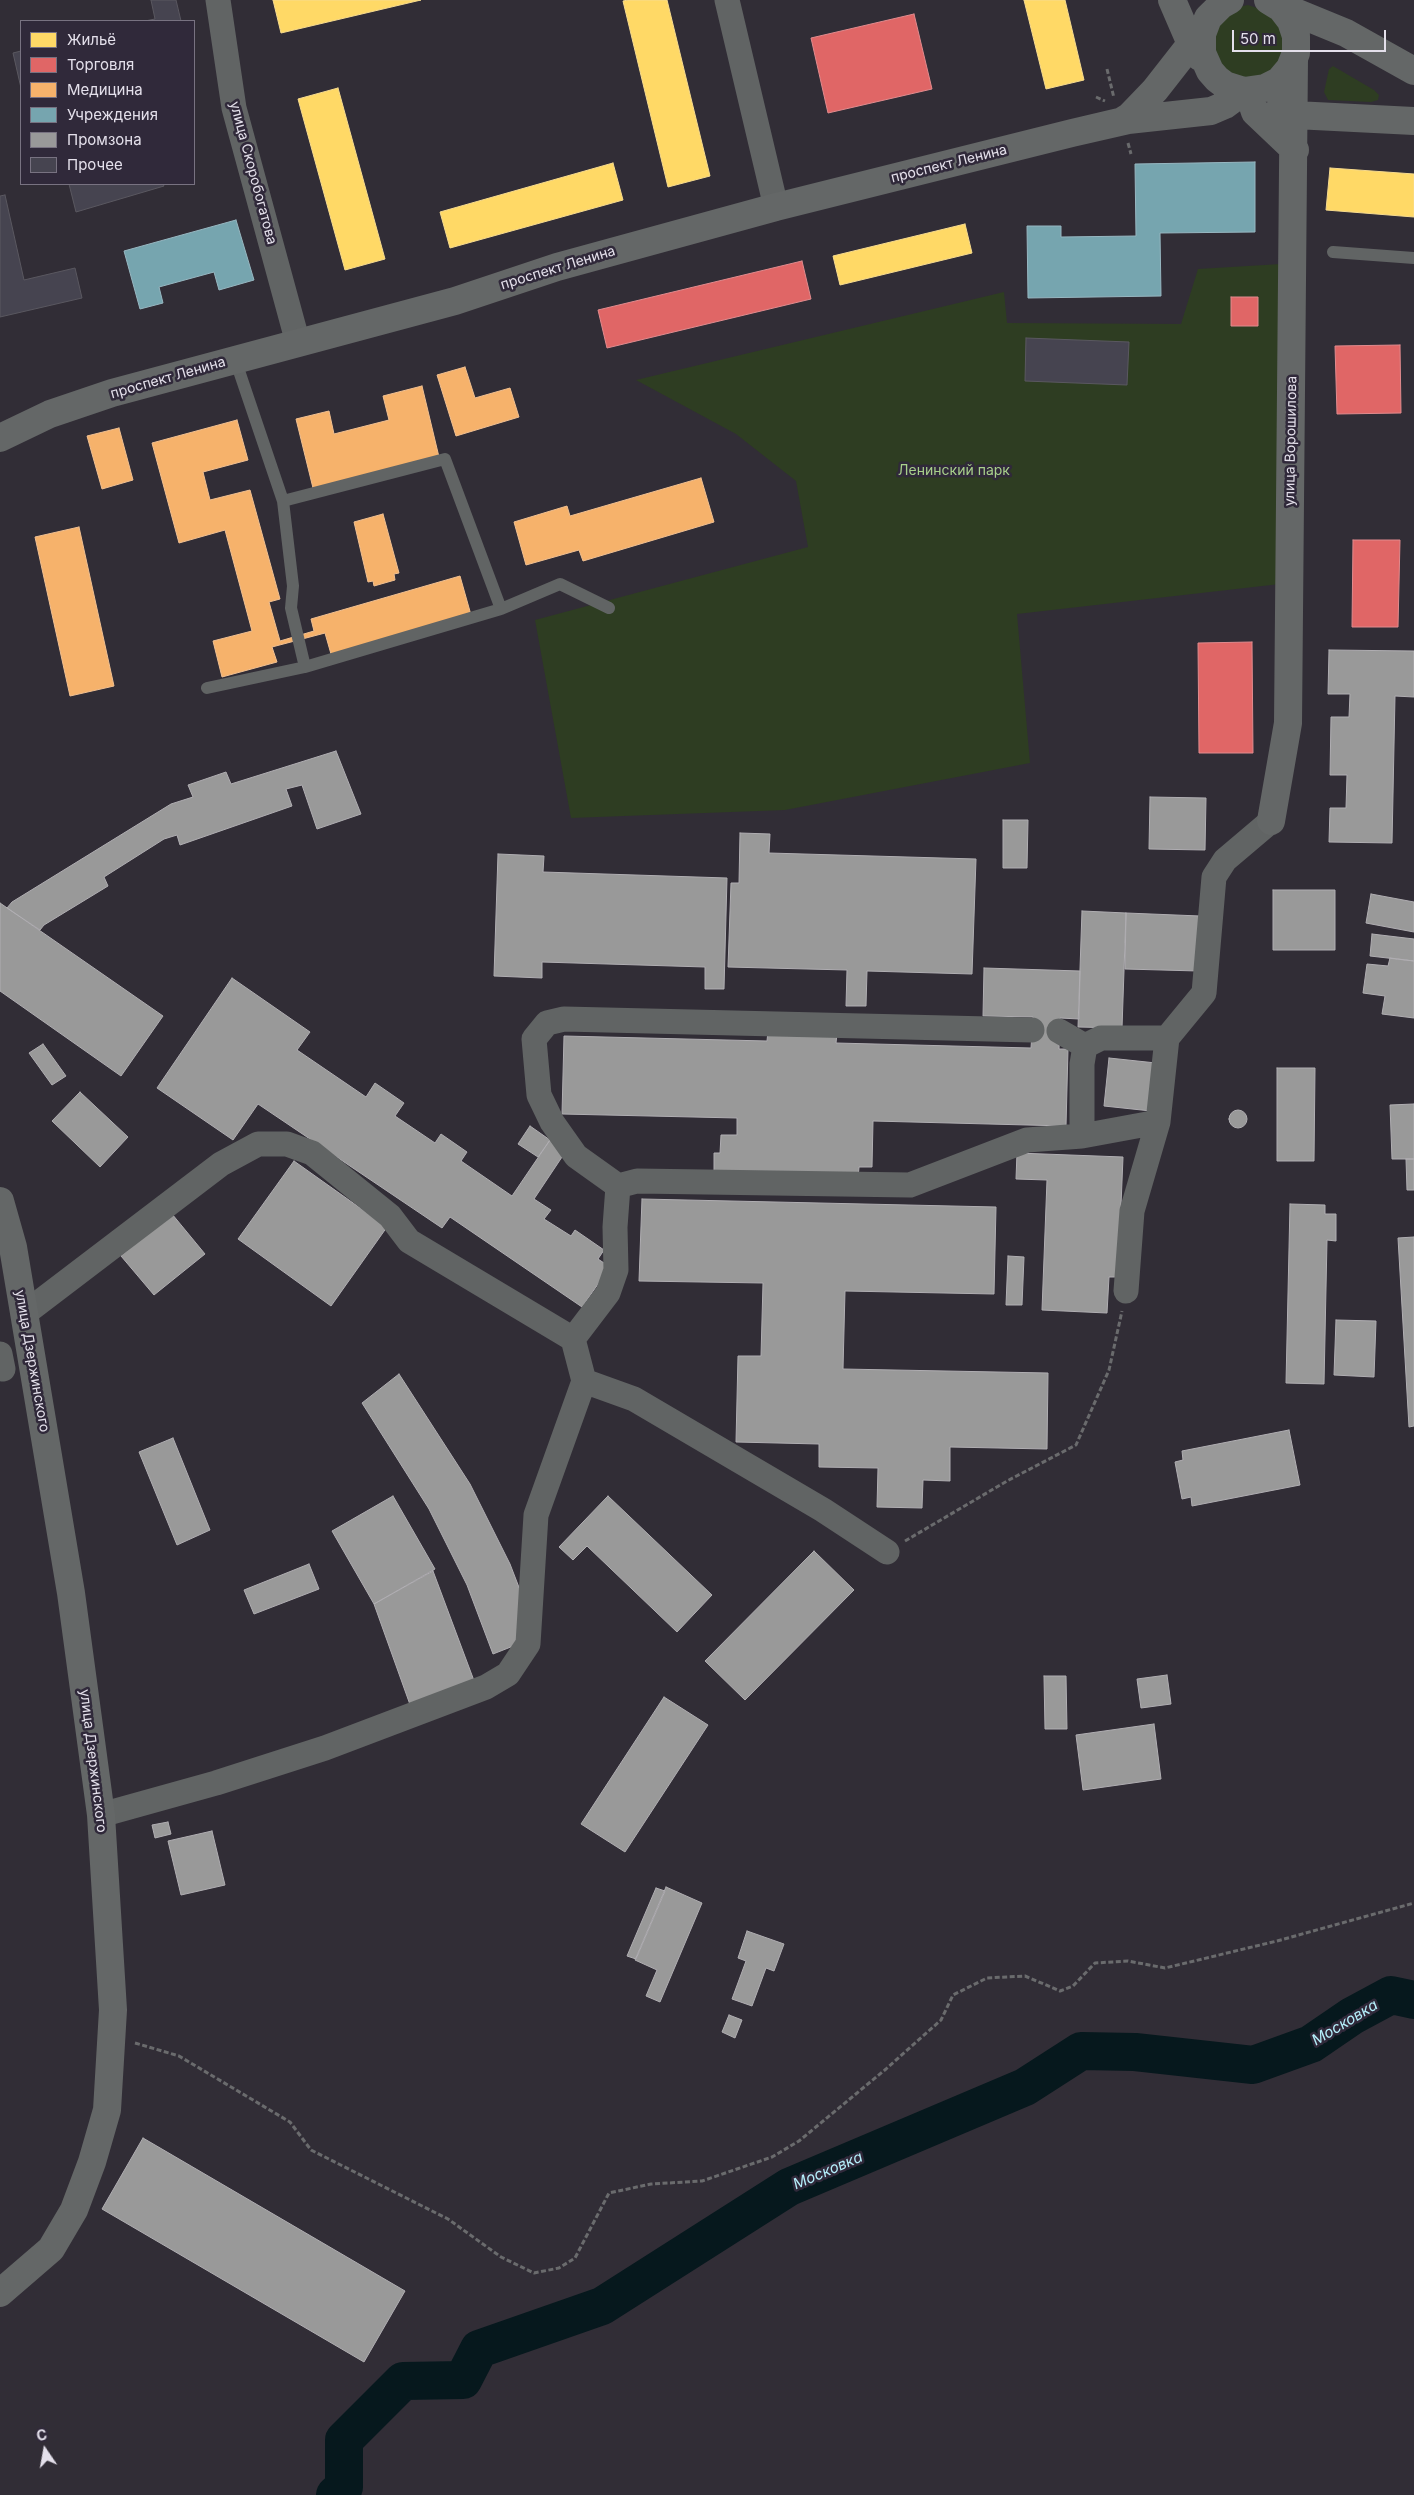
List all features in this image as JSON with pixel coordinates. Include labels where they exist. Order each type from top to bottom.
[{"type":"main road","points":[[1172,0],[1213,75],[1225,85],[1252,90],[1295,115],[1414,121]]},
{"type":"main road","points":[[1116,110],[1130,116],[1199,47],[1214,12],[1230,0]]},
{"type":"main road","name":"проспект Ленина","points":[[0,438],[50,414],[75,405],[235,359],[455,301],[557,267],[1116,110],[1206,112],[1225,105],[1252,90],[1284,76],[1292,20]]},
{"type":"main road","points":[[1292,20],[1352,36],[1414,71]]},
{"type":"main road","name":"улица Ворошилова","points":[[1271,822],[1288,723],[1295,115],[1292,20]]},
{"type":"main road","points":[[1252,90],[1255,112],[1294,150]]},
{"type":"main road","name":"улица Дзержинского","points":[[0,2293],[51,2249],[74,2210],[92,2162],[107,2110],[112,2063],[113,2010],[101,1815],[71,1593],[13,1247],[1,1205]]},
{"type":"street","name":"улица Скоробогатова","points":[[218,0],[234,108],[298,343]]},
{"type":"street","points":[[727,0],[776,207]]},
{"type":"street","points":[[1126,1291],[1132,1211],[1158,1122],[1167,1038],[1204,993],[1214,878],[1225,860],[1271,822]]},
{"type":"street","points":[[618,1186],[576,1156],[552,1122],[539,1095],[534,1039],[547,1023],[564,1019],[1032,1030]]},
{"type":"street","points":[[1060,1031],[1085,1046]]},
{"type":"street","points":[[1085,1046],[1101,1038],[1167,1038]]},
{"type":"street","points":[[1082,1136],[1082,1064],[1085,1046]]},
{"type":"street","points":[[618,1186],[637,1181],[910,1185],[1028,1140],[1082,1136],[1158,1122]]},
{"type":"street","points":[[24,1314],[221,1164],[258,1144],[287,1144],[312,1153],[390,1216],[409,1241],[573,1339],[584,1381],[536,1515],[528,1644],[508,1674],[486,1687],[325,1748],[216,1784],[101,1815]]},
{"type":"street","points":[[573,1339],[608,1293],[616,1270],[615,1227],[618,1186]]},
{"type":"street","points":[[584,1381],[634,1400],[823,1510],[887,1552]]},
{"type":"lane","points":[[1333,252],[1414,258]]},
{"type":"lane","points":[[235,359],[283,501],[293,586],[290,608],[305,667]]},
{"type":"lane","points":[[283,501],[445,459],[501,609]]},
{"type":"lane","points":[[207,688],[305,667],[501,609],[560,584],[609,608]]},
{"type":"path","points":[[1107,69],[1116,110]]},
{"type":"path","points":[[1096,97],[1116,110]]},
{"type":"path","points":[[887,1552],[1007,1481],[1076,1445],[1109,1370],[1126,1291]]},
{"type":"path","points":[[112,2063],[134,2043],[179,2056],[290,2122],[311,2150],[448,2219],[501,2257],[534,2273],[559,2268],[575,2258],[609,2193],[651,2184],[702,2181],[772,2157],[799,2140],[886,2069],[941,2020],[953,1995],[987,1978],[1025,1976],[1060,1991],[1072,1986],[1095,1963],[1128,1961],[1165,1968],[1277,1941],[1414,1904]]},
{"type":"green space","points":[[1248,5],[1269,12],[1283,28],[1284,50],[1274,69],[1254,79],[1232,76],[1216,61],[1214,28],[1238,7]]},
{"type":"green space","points":[[1333,66],[1374,90],[1379,95],[1378,100],[1371,102],[1328,100],[1324,92],[1329,69]]},
{"type":"green space","name":"Ленинский парк","points":[[1281,264],[1280,584],[1017,614],[1030,763],[785,810],[571,818],[535,620],[808,547],[796,481],[736,434],[636,380],[1004,292],[1007,323],[1181,324],[1198,269]]},
{"type":"building: Жильё","points":[[273,0],[421,0],[281,33]]},
{"type":"building: Жильё","points":[[667,0],[710,176],[668,187],[623,1]]},
{"type":"building: Жильё","points":[[1024,0],[1065,0],[1084,80],[1046,89]]},
{"type":"building: Жильё","points":[[338,88],[385,259],[345,270],[298,99]]},
{"type":"building: Жильё","points":[[613,163],[623,200],[450,248],[440,212]]},
{"type":"building: Жильё","points":[[1330,168],[1414,174],[1414,217],[1326,210]]},
{"type":"building: Жильё","points":[[965,224],[972,253],[840,285],[833,256]]},
{"type":"building: Торговля","points":[[914,14],[932,89],[828,113],[811,38]]},
{"type":"building: Торговля","points":[[802,261],[811,299],[607,348],[598,310]]},
{"type":"building: Торговля","points":[[1231,297],[1258,297],[1258,326],[1231,326]]},
{"type":"building: Торговля","points":[[1400,345],[1401,413],[1337,414],[1335,346]]},
{"type":"building: Торговля","points":[[1353,540],[1400,540],[1398,627],[1352,627]]},
{"type":"building: Торговля","points":[[1252,642],[1253,753],[1199,753],[1198,643]]},
{"type":"building: Медицина","points":[[465,367],[475,398],[510,388],[519,417],[456,436],[437,375]]},
{"type":"building: Медицина","points":[[422,386],[439,457],[313,488],[296,419],[329,411],[334,434],[389,420],[383,396]]},
{"type":"building: Медицина","points":[[237,420],[248,460],[203,472],[210,500],[250,490],[280,599],[269,602],[280,641],[314,631],[311,619],[460,576],[471,615],[331,654],[325,633],[272,647],[277,662],[222,677],[213,641],[252,631],[225,530],[179,543],[152,443]]},
{"type":"building: Медицина","points":[[119,428],[133,480],[102,489],[87,436]]},
{"type":"building: Медицина","points":[[701,478],[714,522],[583,561],[579,550],[526,565],[514,522],[567,506],[570,516]]},
{"type":"building: Медицина","points":[[383,514],[399,573],[394,574],[395,580],[374,586],[373,581],[368,582],[354,522]]},
{"type":"building: Медицина","points":[[79,527],[114,686],[70,696],[35,537]]},
{"type":"building: Учреждения","points":[[1255,162],[1255,232],[1160,233],[1161,296],[1028,298],[1027,226],[1061,226],[1061,237],[1136,236],[1135,164]]},
{"type":"building: Учреждения","points":[[236,220],[254,280],[219,290],[214,272],[159,287],[163,303],[140,309],[124,251]]},
{"type":"building: Промзона","points":[[1329,650],[1414,651],[1414,697],[1395,696],[1392,843],[1329,842],[1330,808],[1346,808],[1347,775],[1330,775],[1331,717],[1349,717],[1350,694],[1328,694]]},
{"type":"building: Промзона","points":[[336,751],[361,814],[317,829],[302,785],[286,789],[292,806],[180,845],[177,835],[164,839],[104,877],[108,886],[44,925],[40,930],[7,908],[12,902],[171,804],[193,797],[188,785],[226,772],[231,784]]},
{"type":"building: Промзона","points":[[1150,797],[1206,798],[1205,850],[1149,849]]},
{"type":"building: Промзона","points":[[1003,820],[1028,820],[1027,868],[1003,868]]},
{"type":"building: Промзона","points":[[740,833],[770,834],[769,853],[976,859],[972,974],[867,971],[866,1006],[846,1006],[847,970],[728,967],[731,883],[739,883]]},
{"type":"building: Промзона","points":[[498,854],[544,856],[543,872],[727,878],[724,989],[705,989],[705,967],[542,962],[542,978],[494,976]]},
{"type":"building: Промзона","points":[[1273,890],[1335,890],[1335,950],[1273,950]]},
{"type":"building: Промзона","points":[[1371,894],[1414,902],[1414,932],[1366,923]]},
{"type":"building: Промзона","points":[[0,903],[163,1016],[121,1076],[0,991]]},
{"type":"building: Промзона","points":[[1082,911],[1126,913],[1122,1028],[1078,1027]]},
{"type":"building: Промзона","points":[[1126,913],[1200,916],[1198,971],[1125,969]]},
{"type":"building: Промзона","points":[[1372,934],[1414,939],[1414,961],[1370,956]]},
{"type":"building: Промзона","points":[[1390,958],[1414,961],[1414,1018],[1382,1014],[1385,996],[1363,993],[1367,964],[1388,966]]},
{"type":"building: Промзона","points":[[984,968],[1080,971],[1079,1019],[1060,1018],[1059,1049],[1068,1049],[1066,1126],[873,1121],[872,1167],[859,1167],[858,1179],[714,1172],[714,1153],[720,1153],[721,1135],[737,1135],[737,1118],[562,1114],[564,1036],[767,1041],[768,1031],[837,1033],[836,1043],[1031,1048],[1033,1017],[983,1016]]},
{"type":"building: Промзона","points":[[232,978],[310,1032],[297,1050],[366,1097],[375,1083],[404,1103],[395,1116],[435,1143],[441,1134],[467,1152],[461,1161],[512,1196],[550,1140],[566,1151],[534,1199],[551,1210],[544,1219],[571,1236],[575,1230],[604,1250],[598,1259],[610,1267],[582,1307],[450,1217],[442,1228],[258,1104],[233,1140],[157,1088]]},
{"type":"building: Промзона","points":[[43,1044],[66,1076],[52,1085],[29,1053]]},
{"type":"building: Промзона","points":[[1109,1058],[1156,1063],[1151,1111],[1104,1106]]},
{"type":"building: Промзона","points":[[1277,1068],[1315,1068],[1314,1161],[1277,1161]]},
{"type":"building: Промзона","points":[[80,1092],[128,1137],[100,1167],[52,1121]]},
{"type":"building: Промзона","points":[[1414,1104],[1414,1159],[1392,1159],[1390,1105]]},
{"type":"building: Промзона","points":[[1238,1110],[1246,1115],[1247,1119],[1242,1127],[1238,1128],[1230,1123],[1229,1119],[1234,1111]]},
{"type":"building: Промзона","points":[[530,1126],[550,1140],[538,1157],[518,1144]]},
{"type":"building: Промзона","points":[[1017,1153],[1123,1157],[1118,1277],[1109,1277],[1107,1313],[1042,1310],[1047,1180],[1016,1179]]},
{"type":"building: Промзона","points":[[1406,1159],[1414,1159],[1414,1190],[1407,1190]]},
{"type":"building: Промзона","points":[[294,1161],[387,1227],[331,1306],[238,1239]]},
{"type":"building: Промзона","points":[[642,1199],[996,1207],[994,1294],[845,1291],[843,1369],[1048,1373],[1047,1449],[950,1447],[950,1481],[923,1480],[922,1508],[877,1507],[878,1468],[819,1467],[819,1444],[736,1442],[738,1356],[761,1356],[763,1283],[639,1281]]},
{"type":"building: Промзона","points":[[1290,1204],[1325,1205],[1325,1214],[1336,1214],[1336,1241],[1327,1240],[1324,1384],[1286,1383]]},
{"type":"building: Промзона","points":[[172,1214],[205,1254],[154,1295],[121,1256]]},
{"type":"building: Промзона","points":[[1414,1237],[1414,1426],[1409,1427],[1398,1238]]},
{"type":"building: Промзона","points":[[1008,1256],[1024,1257],[1022,1305],[1006,1305]]},
{"type":"building: Промзона","points":[[1336,1320],[1376,1321],[1374,1377],[1334,1375]]},
{"type":"building: Промзона","points":[[399,1374],[470,1484],[510,1564],[525,1603],[521,1643],[493,1654],[467,1585],[429,1509],[362,1403]]},
{"type":"building: Промзона","points":[[1289,1430],[1300,1485],[1192,1506],[1191,1497],[1182,1499],[1175,1462],[1183,1460],[1182,1451]]},
{"type":"building: Промзона","points":[[173,1438],[210,1530],[177,1545],[139,1452]]},
{"type":"building: Промзона","points":[[393,1496],[435,1569],[374,1604],[332,1531]]},
{"type":"building: Промзона","points":[[608,1496],[712,1595],[677,1632],[587,1546],[573,1560],[559,1547]]},
{"type":"building: Промзона","points":[[814,1551],[854,1590],[745,1700],[705,1661]]},
{"type":"building: Промзона","points":[[309,1564],[319,1589],[254,1614],[244,1590]]},
{"type":"building: Промзона","points":[[433,1571],[476,1686],[413,1713],[374,1604]]},
{"type":"building: Промзона","points":[[1167,1675],[1171,1704],[1141,1708],[1137,1679]]},
{"type":"building: Промзона","points":[[1044,1676],[1066,1676],[1067,1729],[1045,1729]]},
{"type":"building: Промзона","points":[[664,1697],[708,1725],[625,1852],[581,1824]]},
{"type":"building: Промзона","points":[[1154,1724],[1161,1779],[1083,1790],[1076,1735]]},
{"type":"building: Промзона","points":[[168,1822],[171,1834],[155,1838],[152,1825]]},
{"type":"building: Промзона","points":[[212,1831],[225,1885],[181,1895],[168,1841]]},
{"type":"building: Промзона","points":[[666,1887],[702,1903],[660,2002],[646,1996],[657,1970],[635,1960]]},
{"type":"building: Промзона","points":[[656,1888],[665,1891],[636,1959],[627,1956]]},
{"type":"building: Промзона","points":[[747,1931],[784,1944],[774,1971],[766,1968],[752,2006],[732,1999],[746,1961],[738,1958]]},
{"type":"building: Промзона","points":[[729,2015],[742,2020],[735,2038],[722,2032]]},
{"type":"building: Промзона","points":[[143,2138],[405,2291],[364,2362],[102,2209]]},
{"type":"building: Прочее","points":[[151,0],[176,0],[181,20],[150,20],[155,19]]},
{"type":"building: Прочее","points":[[20,51],[20,84],[13,53]]},
{"type":"building: Прочее","points":[[69,185],[164,186],[76,212]]},
{"type":"building: Прочее","points":[[5,195],[24,280],[75,268],[82,298],[0,317],[0,196]]},
{"type":"building: Прочее","points":[[1026,338],[1129,342],[1127,385],[1025,381]]},
{"type":"waterway","name":"Московка","points":[[335,2495],[344,2487],[344,2440],[403,2381],[463,2380],[479,2349],[602,2306],[789,2187],[1025,2087],[1081,2051],[1135,2052],[1253,2065],[1311,2044],[1352,2016],[1391,1995],[1414,2000]]}]
